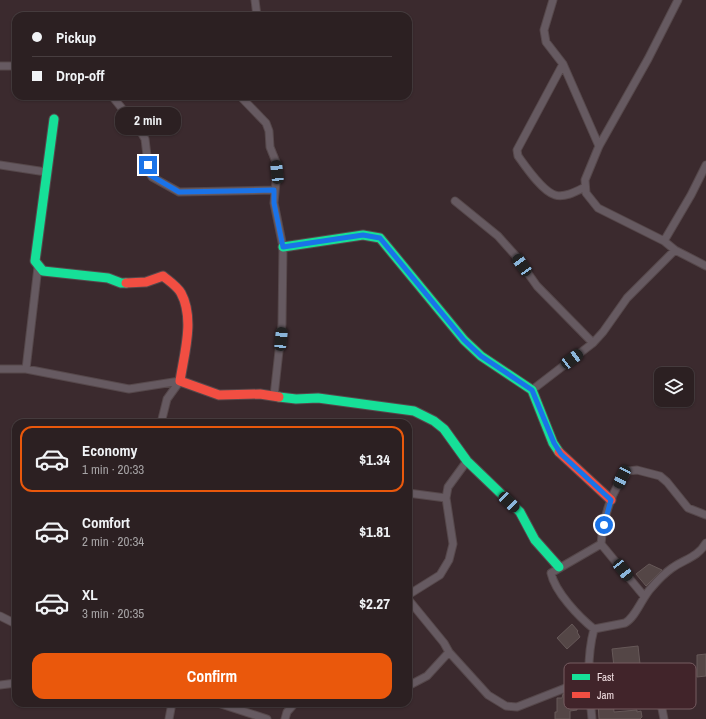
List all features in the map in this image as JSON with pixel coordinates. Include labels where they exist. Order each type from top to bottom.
[{"type":"street","points":[[255,0],[256,12]]},
{"type":"street","points":[[553,0],[544,30],[546,42],[563,64],[599,146]]},
{"type":"street","points":[[678,0],[648,59],[599,146],[585,180],[585,187],[586,193],[598,208],[664,241],[675,250],[706,266]]},
{"type":"street","points":[[563,64],[517,150],[518,156],[541,186],[555,195],[568,195],[585,187]]},
{"type":"street","points":[[0,66],[12,66]]},
{"type":"street","points":[[115,100],[145,139],[149,172],[152,177],[179,192],[274,190]]},
{"type":"street","points":[[244,100],[266,123],[269,131],[270,147],[276,162],[277,172],[274,190],[274,203],[283,247],[282,324],[274,396]]},
{"type":"street","points":[[54,118],[35,261],[38,267],[43,271],[108,278],[121,282],[146,282],[163,276],[178,288],[187,308],[180,380],[167,399],[162,419]]},
{"type":"street","points":[[0,165],[46,172]]},
{"type":"street","points":[[664,241],[692,195],[706,165]]},
{"type":"street","points":[[455,201],[498,236],[515,255],[537,286],[593,343]]},
{"type":"street","points":[[283,247],[363,235],[380,238],[464,340],[481,356],[532,390],[554,443],[561,454],[611,500]]},
{"type":"street","points":[[532,390],[593,343],[628,298],[675,250]]},
{"type":"street","points":[[26,369],[38,267]]},
{"type":"street","points":[[0,369],[26,369],[129,389],[180,380],[201,390],[219,395],[260,394],[296,399],[318,398],[414,411],[434,421],[444,429],[467,461],[520,512],[535,540],[559,567]]},
{"type":"street","points":[[412,592],[440,575],[449,560],[453,544],[446,498],[448,487],[467,461]]},
{"type":"street","points":[[644,596],[601,544],[605,516],[622,477],[628,471],[637,470],[660,476],[667,482],[688,508],[706,515]]},
{"type":"street","points":[[412,494],[446,498]]},
{"type":"street","points":[[594,629],[630,621],[644,596],[672,568],[696,555],[706,543]]},
{"type":"street","points":[[594,629],[580,616],[557,589],[551,573],[601,544]]},
{"type":"street","points":[[412,604],[444,643],[449,652],[488,695],[506,706],[517,707],[564,689]]},
{"type":"street","points":[[0,616],[12,622]]},
{"type":"street","points":[[589,663],[590,645],[594,629]]},
{"type":"street","points":[[412,684],[427,676],[449,652]]},
{"type":"street","points":[[0,685],[12,684]]},
{"type":"street","points":[[169,719],[171,707]]},
{"type":"street","points":[[230,707],[267,719]]},
{"type":"street","points":[[285,719],[287,712],[291,707]]},
{"type":"street","points":[[591,709],[592,719]]},
{"type":"street","points":[[662,709],[664,719]]},
{"type":"building","points":[[649,564],[662,570],[646,586],[636,574]]},
{"type":"building","points":[[572,624],[578,631],[577,632],[580,637],[567,649],[557,638]]},
{"type":"building","points":[[638,646],[640,663],[614,663],[612,649]]},
{"type":"building","points":[[706,654],[706,676],[697,677],[697,655]]},
{"type":"building","points":[[564,694],[564,709],[577,709],[570,711],[570,719],[555,719],[555,712],[557,712],[557,698],[562,698]]},
{"type":"building","points":[[598,709],[614,709],[614,712],[637,710],[637,712],[641,711],[642,717],[640,719],[599,719]]},
{"type":"traffic: fast","points":[[54,119],[35,261],[43,271],[108,278],[121,283],[126,283]]},
{"type":"traffic: fast","points":[[283,247],[363,235],[380,238],[464,340],[481,356],[532,390],[553,443],[559,452]]},
{"type":"traffic: fast","points":[[279,397],[296,399],[318,398],[414,411],[434,421],[444,429],[467,461],[520,512],[535,540],[559,567]]},
{"type":"traffic: jam","points":[[126,283],[146,282],[163,276],[181,293],[185,303],[188,325],[186,348],[180,381],[219,395],[260,394],[279,397]]},
{"type":"traffic: jam","points":[[559,452],[611,500]]},
{"type":"route","points":[[148,165],[150,175],[179,192],[274,190],[274,203],[283,247],[363,235],[380,238],[464,340],[481,356],[532,390],[554,443],[561,454],[611,500],[605,516],[604,525]]}]
